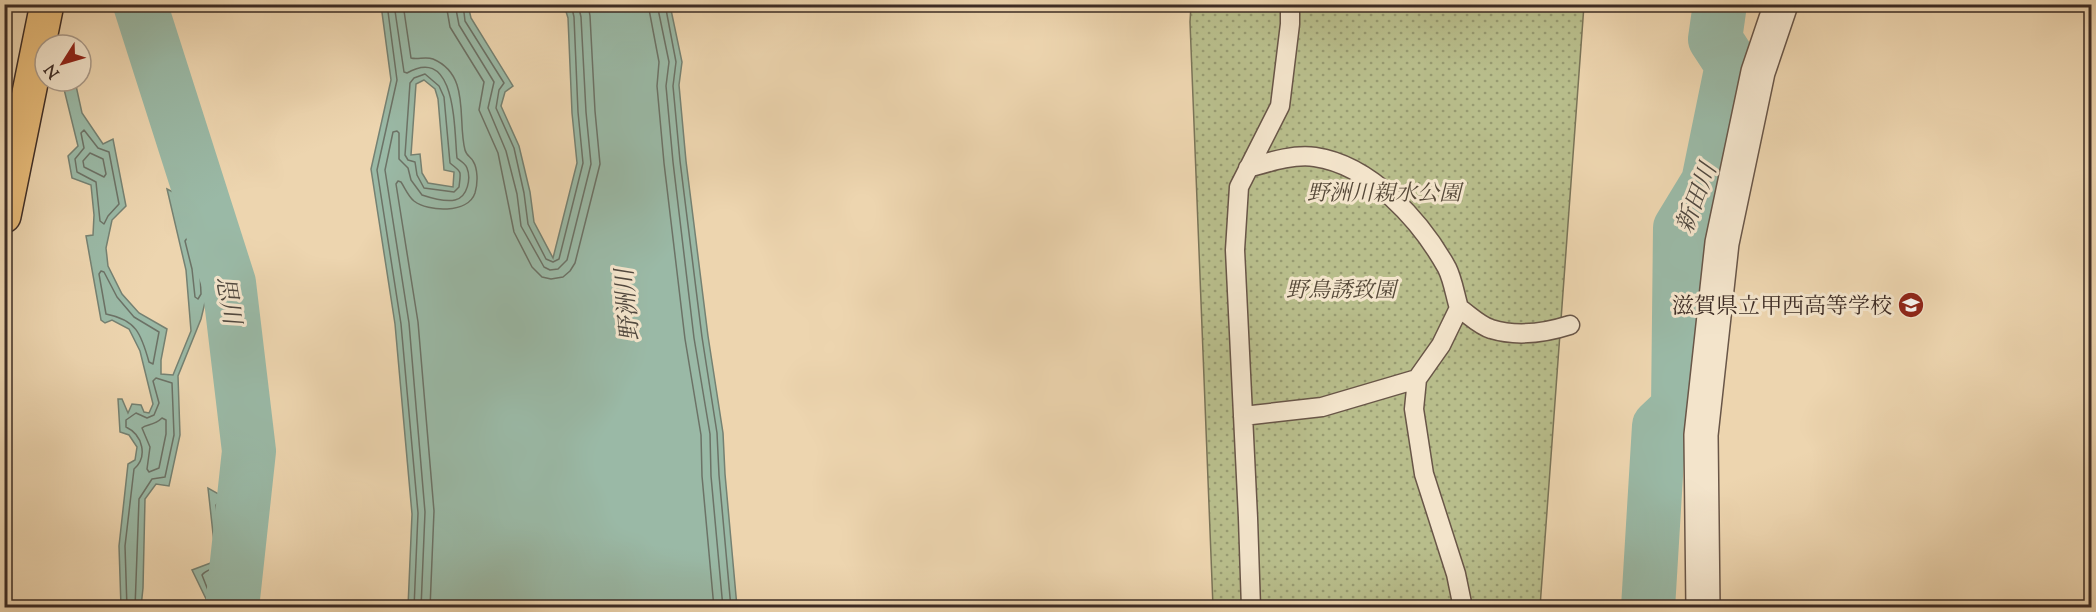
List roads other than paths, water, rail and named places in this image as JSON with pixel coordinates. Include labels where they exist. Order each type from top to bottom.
[{"type":"highway","points":[[4,216],[47,4]]},
{"type":"street","points":[[1702,608],[1701,435],[1722,243],[1758,72],[1781,4]]},
{"type":"lane","points":[[1251,608],[1235,250],[1239,187],[1280,106],[1290,24],[1290,4]]},
{"type":"lane","points":[[1248,168],[1277,159],[1315,157],[1352,168],[1386,191],[1414,221],[1448,270],[1459,308],[1489,329],[1516,333],[1544,333],[1570,325]]},
{"type":"lane","points":[[1459,308],[1441,345],[1417,379],[1414,409],[1424,474],[1456,574],[1463,608]]},
{"type":"lane","points":[[1243,416],[1322,407],[1417,379]]},
{"type":"water","name":"野洲川","points":[[381,5],[468,5],[471,18],[513,86],[505,92],[501,106],[519,146],[530,192],[534,222],[553,258],[577,163],[572,113],[568,18],[564,5],[670,5],[682,62],[679,85],[686,161],[723,433],[737,607],[408,607],[412,514],[395,324],[371,169],[391,80]],"holes":[[[424,80],[435,89],[438,99],[444,170],[454,172],[453,187],[428,183],[422,173],[420,154],[411,155],[416,84]]]},
{"type":"water","points":[[65,93],[78,93],[82,113],[103,144],[113,139],[126,206],[112,220],[106,248],[108,266],[122,294],[139,313],[167,329],[161,360],[161,374],[173,375],[191,331],[186,270],[167,189],[173,192],[181,214],[191,193],[190,221],[195,231],[207,239],[211,248],[206,274],[207,294],[201,319],[178,376],[180,435],[169,486],[156,484],[145,499],[141,607],[121,607],[119,546],[128,464],[135,460],[137,447],[129,435],[120,432],[118,399],[122,399],[128,413],[132,404],[141,405],[144,412],[149,413],[153,404],[140,351],[129,329],[112,320],[105,323],[101,320],[86,236],[93,235],[91,185],[72,178],[68,156],[78,146]]},
{"type":"water","points":[[225,294],[230,294],[238,324],[249,434],[252,607],[210,607],[192,570],[216,561],[208,488],[238,505],[244,454],[241,417],[229,386],[223,346],[225,330],[233,324],[225,302]]},
{"type":"waterway","name":"思川","points":[[140,4],[229,283],[249,451],[232,608]]},
{"type":"waterway","name":"新田川","points":[[1648,608],[1659,426],[1678,408],[1680,228],[1708,182],[1732,65],[1715,39],[1720,4]]},
{"type":"place","name":"滋賀県立甲西高等学校","points":[[1911,305]]},
{"type":"park label","name":"野洲川親水公園","points":[[1384,192]]},
{"type":"park label","name":"野鳥誘致園","points":[[1341,289]]}]
